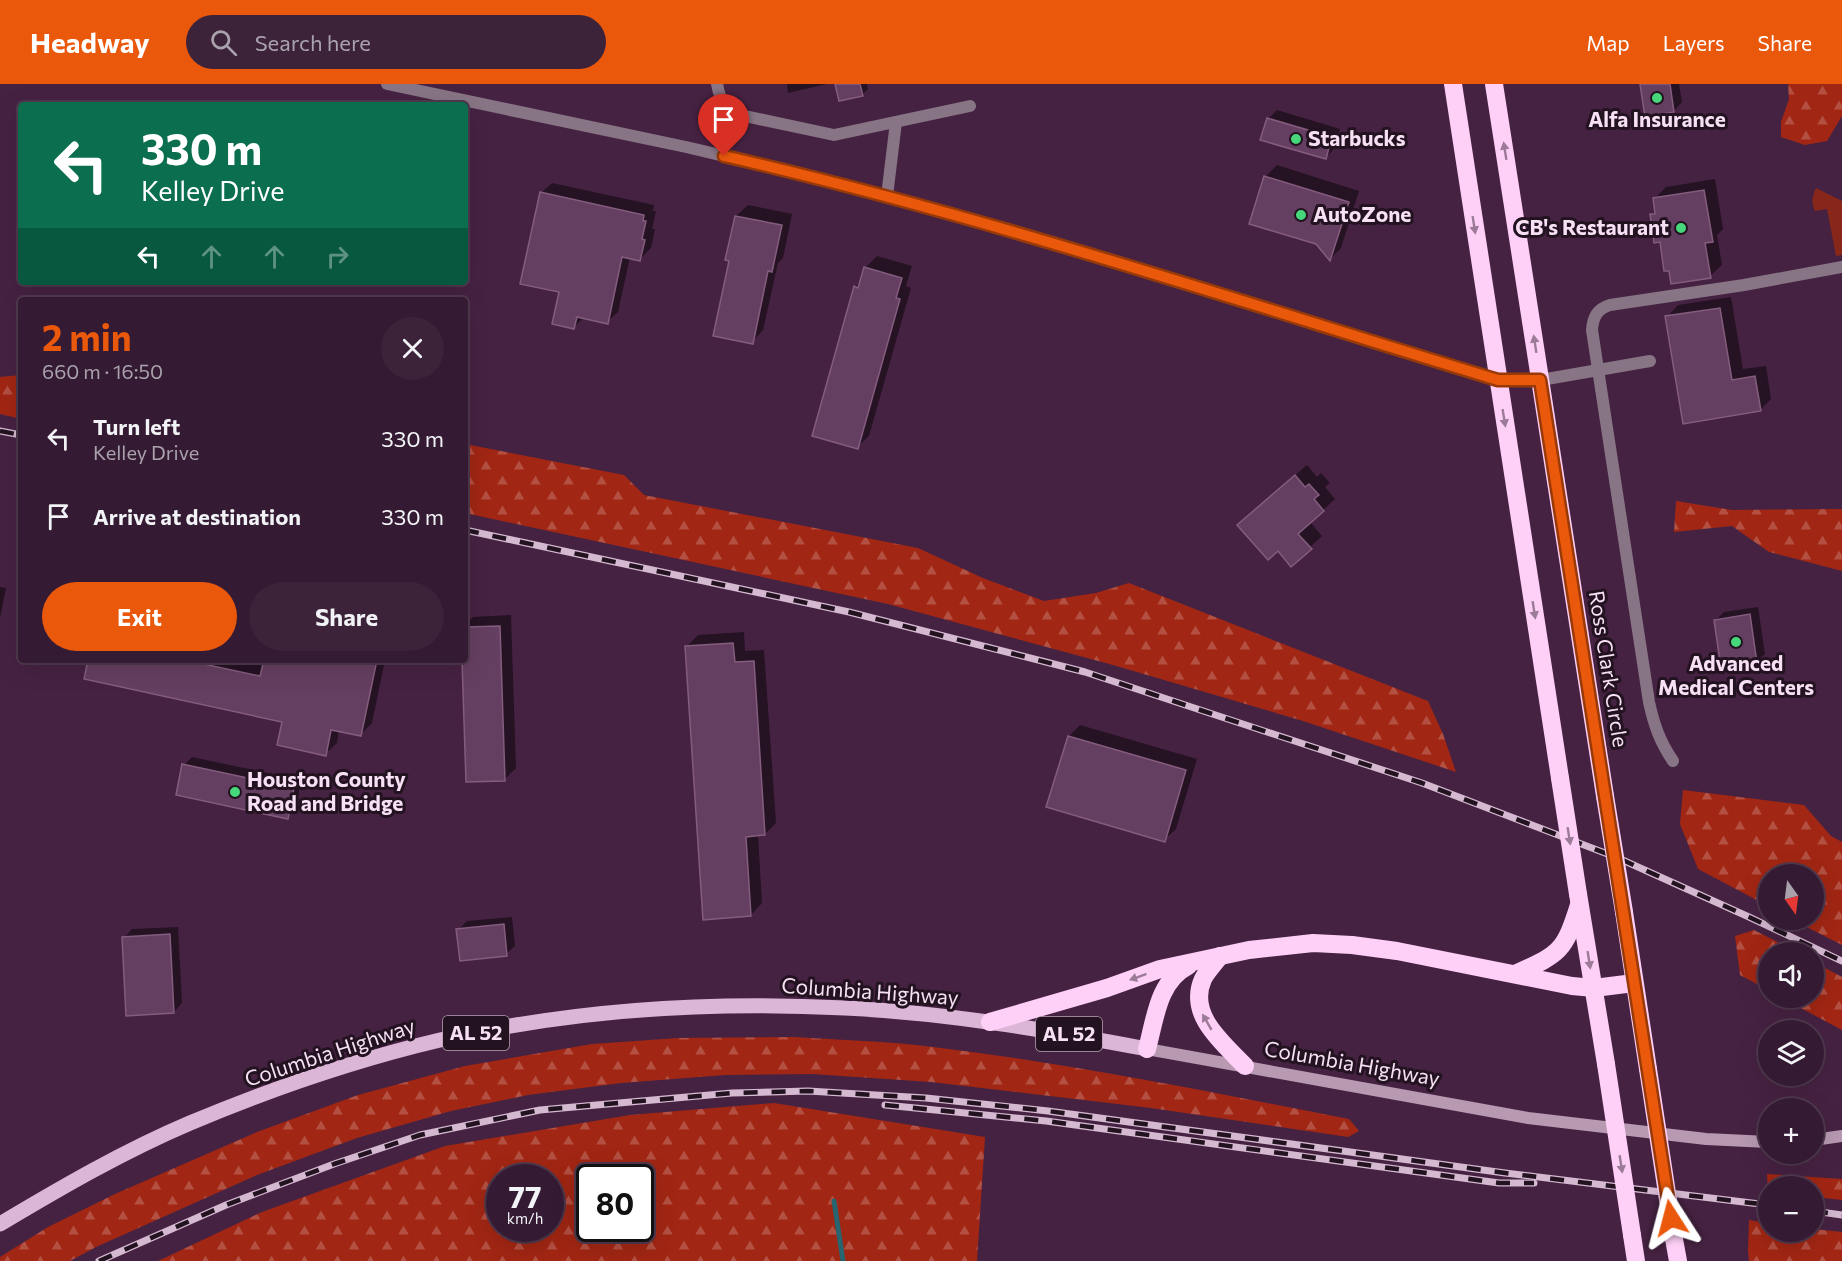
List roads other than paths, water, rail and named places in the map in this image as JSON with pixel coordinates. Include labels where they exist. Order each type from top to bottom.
[{"type":"highway","points":[[1453,84],[1636,1261]]},
{"type":"highway","name":"Ross Clark Circle","points":[[1494,84],[1678,1261]]},
{"type":"highway","points":[[1515,974],[1548,959],[1563,946],[1570,932],[1579,898]]},
{"type":"highway","points":[[990,1022],[1107,988],[1160,969],[1280,945],[1313,943],[1397,951],[1572,986],[1594,988],[1635,983]]},
{"type":"highway","points":[[1220,956],[1203,978],[1200,993],[1201,1009],[1206,1023],[1245,1066]]},
{"type":"highway","points":[[1147,1049],[1162,994],[1168,982],[1179,971],[1195,963]]},
{"type":"main road","name":"Columbia Highway","points":[[0,1224],[129,1152],[189,1124],[261,1095],[384,1055],[484,1031],[545,1021],[689,1008],[765,1006],[846,1008],[990,1022],[1557,1122],[1706,1139],[1758,1142]]},
{"type":"main road","points":[[1824,1139],[1842,1136]]},
{"type":"street","points":[[387,84],[697,150],[887,196],[1073,249],[1498,380],[1540,380],[1650,361]]},
{"type":"street","points":[[717,84],[719,98],[732,112],[834,135],[970,106]]},
{"type":"street","points":[[887,196],[896,122]]},
{"type":"street","points":[[1672,761],[1661,743],[1649,702],[1592,330],[1593,321],[1603,308],[1638,300],[1744,285],[1842,267]]},
{"type":"waterway","points":[[834,1201],[843,1261]]},
{"type":"railway","points":[[0,431],[18,434]]},
{"type":"railway","points":[[468,531],[849,612],[1085,672],[1422,783],[1618,858],[1842,961]]},
{"type":"railway","points":[[99,1261],[226,1205],[334,1164],[420,1135],[540,1110],[732,1093],[808,1091],[926,1098],[1048,1111],[1505,1173],[1758,1204]]},
{"type":"railway","points":[[885,1105],[1046,1121],[1499,1183],[1534,1183]]},
{"type":"railway","points":[[1824,1212],[1842,1215]]},
{"type":"place","name":"Alfa Insurance","points":[[1657,98]]},
{"type":"place","name":"Starbucks","points":[[1296,139]]},
{"type":"place","name":"AutoZone","points":[[1301,215]]},
{"type":"place","name":"CB's Restaurant","points":[[1681,228]]},
{"type":"place","name":"Advanced Medical Centers","points":[[1736,642]]},
{"type":"place","name":"Houston County Road and Bridge","points":[[235,792]]}]
